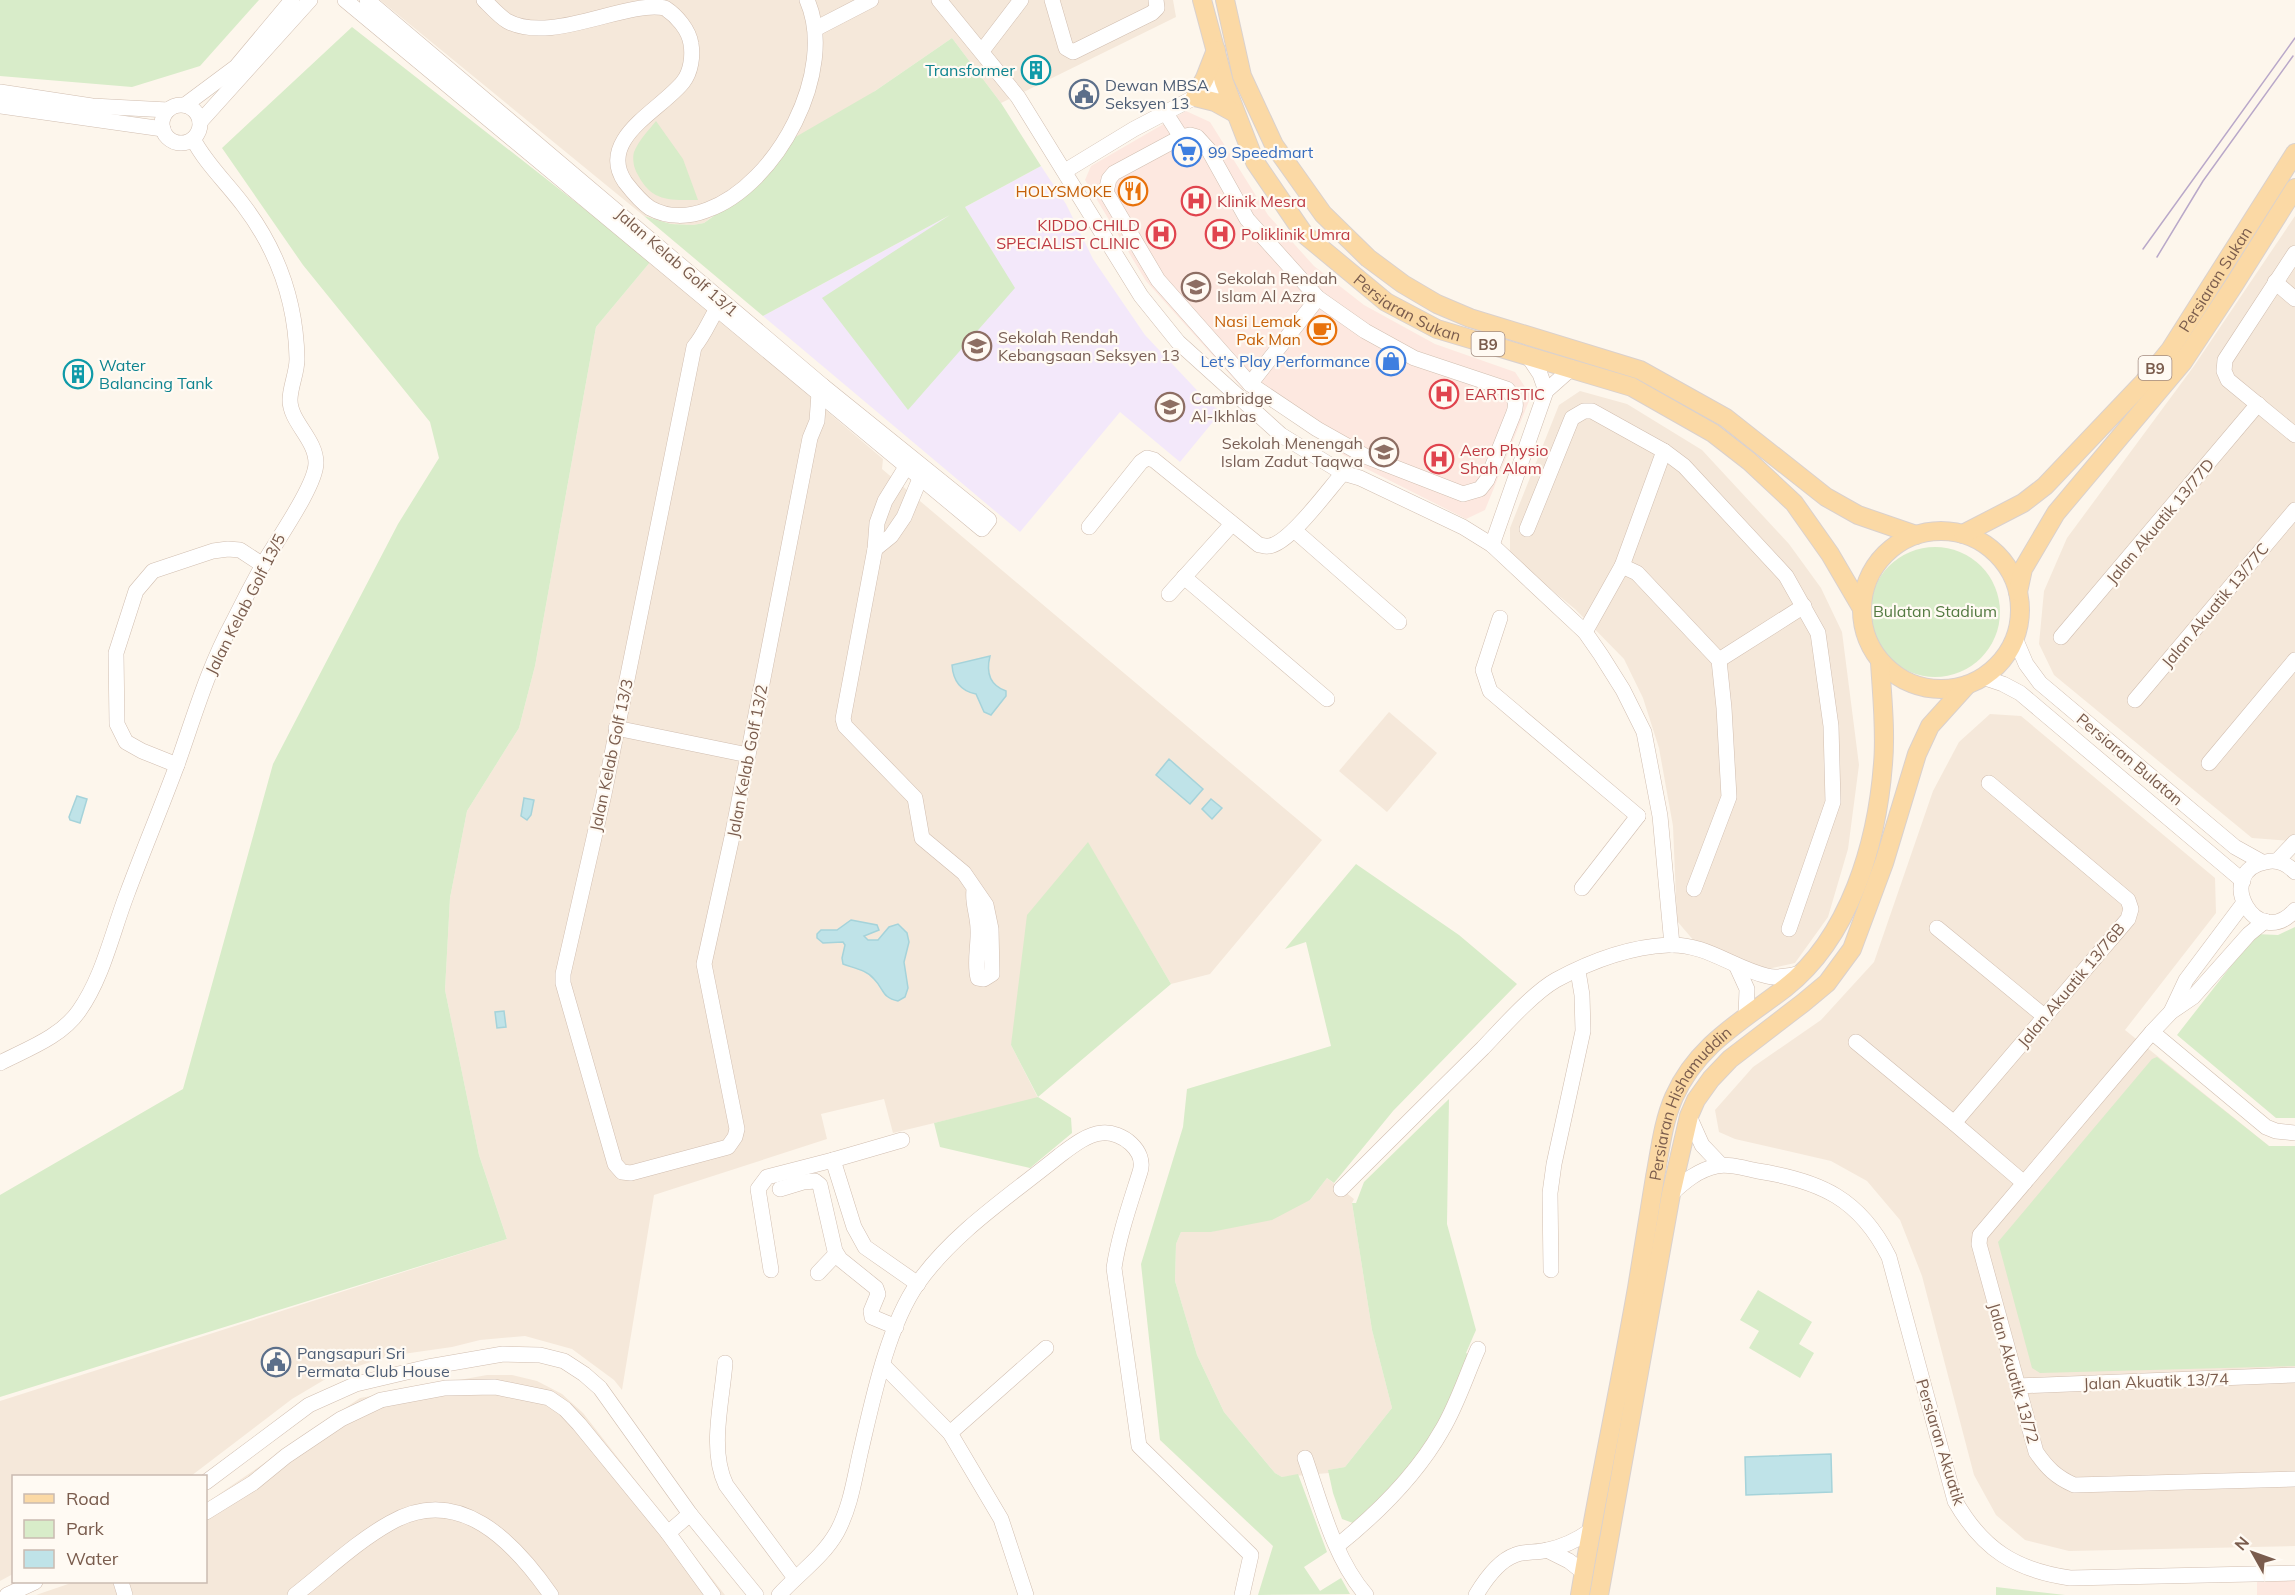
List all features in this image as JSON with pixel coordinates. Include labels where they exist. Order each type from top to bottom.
[{"type":"main road","name":"Persiaran Sukan","points":[[1202,0],[1224,82],[1255,162],[1304,234],[1386,302],[1437,329],[1632,387],[1713,433],[1749,461],[1794,503],[1830,554],[1861,607]]},
{"type":"main road","name":"Persiaran Sukan","points":[[1225,0],[1242,76],[1274,145],[1323,214],[1357,249],[1403,284],[1437,304],[1470,318],[1640,370],[1726,418],[1826,497],[1858,515],[1916,535]]},
{"type":"main road","points":[[1216,50],[1195,97],[1215,102],[1235,113]]},
{"type":"main road","points":[[1236,52],[1232,72],[1224,82],[1233,84],[1251,95]]},
{"type":"main road","name":"Persiaran Sukan","points":[[1963,534],[2023,503],[2045,486],[2142,384],[2170,350],[2295,153]]},
{"type":"main road","name":"Persiaran Sukan","points":[[2018,592],[2023,569],[2056,513],[2182,362],[2235,285],[2295,188]]},
{"type":"main road","name":"B9","points":[[1932,531],[1963,534],[1988,546],[2007,566],[2018,592],[2020,615],[2015,638],[2000,663],[1984,678],[1967,685],[1944,690],[1920,687],[1898,678],[1880,662],[1869,646],[1863,627],[1861,607],[1866,584],[1877,562],[1895,546],[1916,535],[1932,531]]},
{"type":"main road","name":"Persiaran Hishamuddin","points":[[1580,1595],[1590,1531],[1624,1361],[1661,1143],[1673,1100],[1683,1080],[1720,1035],[1785,988],[1818,957],[1835,934],[1850,901],[1875,819],[1883,762],[1880,662]]},
{"type":"main road","name":"Persiaran Hishamuddin","points":[[1599,1595],[1671,1194],[1689,1116],[1711,1079],[1730,1059],[1827,983],[1852,949],[1884,863],[1917,754],[1930,726],[1967,685]]},
{"type":"street","points":[[185,105],[236,67],[292,0]]},
{"type":"street","points":[[200,122],[310,0]]},
{"type":"street","points":[[345,0],[719,305]]},
{"type":"street","name":"Jalan Kelab Golf 13/1","points":[[367,0],[719,305],[922,473],[989,520]]},
{"type":"street","points":[[484,0],[507,21],[526,27],[565,21],[622,4],[651,3],[664,8],[676,18],[690,35],[693,54],[684,81],[633,127],[621,144],[618,160],[622,177],[632,191],[651,208],[675,216],[694,215],[734,197],[756,177],[776,153],[792,128],[804,99],[813,66],[815,29],[807,0]]},
{"type":"street","points":[[815,29],[871,0]]},
{"type":"street","points":[[939,0],[1018,97],[1141,296],[1178,342],[1281,435],[1343,473],[1360,478],[1463,527],[1492,545],[1585,632],[1623,690],[1644,732],[1660,816],[1672,945]]},
{"type":"street","points":[[982,51],[1021,0]]},
{"type":"street","points":[[1052,0],[1066,48],[1073,52],[1152,13],[1156,4]]},
{"type":"street","points":[[1065,171],[1165,112],[1224,82]]},
{"type":"street","points":[[0,92],[92,106],[168,110],[185,105],[195,111],[200,122],[200,128],[193,139],[188,142],[175,142],[165,135],[164,116],[168,110]]},
{"type":"street","points":[[0,106],[163,129]]},
{"type":"street","points":[[1165,112],[1181,136]]},
{"type":"street","points":[[1190,135],[1203,142],[1247,219],[1318,298],[1365,331],[1414,358],[1507,389],[1515,399],[1516,408],[1487,480],[1480,489],[1463,494],[1365,456],[1317,429],[1250,384],[1158,280],[1106,192],[1109,179],[1114,173],[1181,136],[1190,135]]},
{"type":"street","name":"Jalan Kelab Golf 13/5","points":[[0,1062],[60,1032],[78,1013],[88,998],[177,765],[208,674],[263,565],[310,484],[316,467],[315,450],[294,414],[290,402],[297,362],[296,334],[281,268],[268,241],[244,206],[202,156],[193,139]]},
{"type":"street","name":"Jalan Kelab Golf 13/5","points":[[175,142],[202,156]]},
{"type":"street","points":[[2295,253],[2224,360],[2224,371],[2228,380],[2295,435]]},
{"type":"street","points":[[1141,296],[1158,280]]},
{"type":"street","points":[[2276,282],[2295,299]]},
{"type":"street","points":[[1250,384],[1318,298]]},
{"type":"street","name":"Jalan Kelab Golf 13/3","points":[[719,305],[704,335],[694,347],[604,794],[563,974],[563,984],[615,1164],[622,1172],[631,1173],[728,1147],[735,1137]]},
{"type":"street","points":[[1528,356],[1540,374],[1546,391]]},
{"type":"street","points":[[1492,545],[1546,391],[1572,368]]},
{"type":"street","name":"Jalan Kelab Golf 13/2","points":[[735,1137],[737,1129],[704,964],[732,837],[810,438],[817,421],[821,389]]},
{"type":"street","name":"Jalan Akuatik 13/77D","points":[[2061,637],[2258,404]]},
{"type":"street","points":[[1527,529],[1572,418],[1576,414],[1592,411],[1664,451],[1684,466],[1786,576],[1818,633],[1831,726],[1833,802],[1789,929]]},
{"type":"street","points":[[1514,415],[1521,420],[1528,444]]},
{"type":"street","points":[[1585,632],[1622,566],[1664,451]]},
{"type":"street","points":[[1360,478],[1365,456]]},
{"type":"street","points":[[1089,527],[1141,462],[1147,458],[1154,460],[1259,545],[1269,546],[1280,542],[1294,530],[1343,473]]},
{"type":"street","points":[[910,462],[885,501],[877,523],[875,549],[843,719],[845,726],[915,798],[922,838],[964,873],[986,905],[991,929],[992,974],[984,979],[978,978],[976,970],[978,930],[974,890]]},
{"type":"street","points":[[875,549],[891,536],[904,517],[922,473]]},
{"type":"street","name":"Jalan Akuatik 13/77C","points":[[2135,700],[2295,510]]},
{"type":"street","points":[[1169,594],[1232,524]]},
{"type":"street","points":[[1294,530],[1399,622]]},
{"type":"street","points":[[177,765],[126,742],[117,724],[116,653],[136,591],[153,571],[213,550],[240,550],[263,565]]},
{"type":"street","points":[[1622,566],[1637,573],[1719,660],[1725,708],[1729,797],[1694,890]]},
{"type":"street","points":[[1184,577],[1327,699]]},
{"type":"street","points":[[1719,660],[1804,606]]},
{"type":"street","points":[[1500,618],[1483,670],[1490,691],[1638,816],[1660,816]]},
{"type":"street","name":"Persiaran Bulatan","points":[[2015,638],[2026,664],[2040,683],[2235,848],[2270,862],[2285,864],[2295,872]]},
{"type":"street","points":[[2209,763],[2295,660]]},
{"type":"street","name":"Persiaran Bulatan","points":[[1984,678],[2020,693],[2242,881]]},
{"type":"street","points":[[616,728],[748,755]]},
{"type":"street","name":"Jalan Akuatik 13/76B","points":[[1954,1123],[2128,919],[2131,909],[2128,900],[1989,783]]},
{"type":"street","points":[[1582,888],[1638,816]]},
{"type":"street","points":[[2295,843],[2270,862],[2250,869],[2242,881],[2241,897],[2243,904],[2256,918],[2265,921],[2285,919],[2295,910]]},
{"type":"street","points":[[2170,1012],[2186,980],[2243,904]]},
{"type":"street","points":[[2170,1012],[2193,997],[2249,934],[2265,921]]},
{"type":"street","points":[[1937,928],[2044,1016]]},
{"type":"street","points":[[1341,1189],[1520,1011],[1555,981],[1611,955],[1639,947],[1672,945],[1717,954],[1736,965],[1768,977],[1802,973]]},
{"type":"street","points":[[1736,965],[1747,988],[1746,1015]]},
{"type":"street","points":[[1551,1270],[1550,1193],[1560,1128],[1578,1060],[1583,1031],[1582,995],[1578,971]]},
{"type":"street","name":"Jalan Akuatik 13/72","points":[[2170,1012],[1980,1235],[1979,1244],[2036,1452],[2048,1470],[2060,1479],[2074,1485],[2295,1479]]},
{"type":"street","points":[[2152,1032],[2266,1127],[2276,1131],[2295,1133]]},
{"type":"street","points":[[1856,1042],[2024,1184]]},
{"type":"street","points":[[1671,1194],[1696,1174],[1721,1165],[1702,1145],[1689,1116]]},
{"type":"street","points":[[779,1595],[826,1550],[848,1509],[883,1365],[896,1327],[918,1284],[955,1240],[1066,1151],[1087,1137],[1102,1133],[1116,1135],[1131,1143],[1139,1153],[1142,1167],[1118,1239],[1114,1268],[1139,1446],[1251,1555],[1242,1595]]},
{"type":"street","points":[[771,1270],[758,1189],[767,1177],[902,1140]]},
{"type":"street","points":[[833,1160],[854,1227],[865,1247],[918,1284]]},
{"type":"street","name":"Persiaran Akuatik","points":[[1721,1165],[1808,1182],[1833,1193],[1857,1209],[1873,1228],[1888,1257],[1956,1501],[1965,1518],[1996,1552],[2036,1572],[2070,1578],[2295,1573]]},
{"type":"street","points":[[780,1189],[803,1182],[815,1181],[820,1185],[836,1254],[876,1288],[878,1294],[871,1311],[872,1317],[896,1327]]},
{"type":"street","points":[[818,1273],[836,1254]]},
{"type":"street","points":[[950,1432],[1046,1348]]},
{"type":"street","points":[[1337,1546],[1366,1523],[1417,1469],[1444,1428],[1478,1349]]},
{"type":"street","points":[[207,1481],[309,1405],[331,1394],[366,1381],[428,1367],[503,1354],[540,1355],[564,1361],[600,1388],[690,1514],[756,1595]]},
{"type":"street","points":[[725,1363],[717,1455],[720,1471],[726,1485],[795,1578]]},
{"type":"street","points":[[883,1365],[950,1432],[1001,1519],[1026,1595]]},
{"type":"street","name":"Jalan Akuatik 13/74","points":[[2018,1386],[2295,1375]]},
{"type":"street","points":[[207,1511],[253,1483],[286,1456],[341,1419],[381,1400],[445,1388],[495,1387],[549,1398],[565,1409],[668,1533],[713,1595]]},
{"type":"street","points":[[331,1394],[341,1419]]},
{"type":"street","points":[[1305,1458],[1337,1546],[1353,1580],[1366,1595]]},
{"type":"street","points":[[295,1595],[391,1522],[418,1511],[440,1511],[469,1516],[485,1524],[505,1539],[545,1593]]},
{"type":"street","points":[[668,1533],[690,1514]]},
{"type":"street","points":[[1476,1595],[1485,1581],[1503,1562],[1515,1555],[1547,1550],[1577,1540],[1590,1531]]},
{"type":"street","points":[[1547,1550],[1569,1561],[1583,1572]]},
{"type":"street","points":[[7,1595],[30,1583]]},
{"type":"shaded area","points":[[380,0],[1173,0],[1176,17],[1001,103],[952,38],[875,91],[704,223],[693,225],[671,224],[644,216]]},
{"type":"shaded area","points":[[1186,111],[1210,122],[1268,215],[1314,266],[1364,305],[1435,344],[1515,372],[1531,396],[1485,510],[1466,519],[1359,465],[1242,388],[1146,281],[1085,180],[1091,166]]},
{"type":"shaded area","name":"Sekolah Rendah Kebangsaan Seksyen 13","points":[[1041,166],[1066,204],[1093,259],[1145,335],[1208,402],[1221,412],[1180,462],[1120,412],[1020,532],[763,316]]},
{"type":"shaded area","points":[[2295,216],[2295,836],[2291,841],[2252,838],[2054,675],[2039,644],[2044,591],[2067,538],[2194,366]]},
{"type":"shaded area","points":[[651,261],[883,459],[882,469],[1322,840],[1210,974],[1171,984],[1088,843],[1011,1045],[1038,1098],[893,1133],[884,1099],[821,1114],[827,1139],[654,1195],[622,1390],[614,1380],[572,1349],[525,1336],[480,1340],[452,1347],[389,1356],[334,1374],[292,1399],[192,1475],[12,1475],[12,1575],[0,1581],[0,1401],[507,1239],[479,1155],[445,990],[450,898],[467,811],[519,728],[535,666],[596,327]]},
{"type":"shaded area","points":[[1580,391],[1627,404],[1702,450],[1789,544],[1821,588],[1842,632],[1859,765],[1848,849],[1828,917],[1795,963],[1768,969],[1695,942],[1677,921],[1673,826],[1659,748],[1643,698],[1624,659],[1575,609],[1510,556],[1510,528],[1559,405]]},
{"type":"shaded area","points":[[1389,712],[1437,753],[1387,812],[1339,771]]},
{"type":"shaded area","points":[[1990,714],[2021,716],[2215,878],[2216,913],[2125,1030],[2269,1146],[2295,1146],[2295,1546],[2069,1551],[2025,1540],[1996,1515],[1974,1475],[1922,1276],[1900,1220],[1867,1181],[1831,1161],[1735,1139],[1719,1132],[1715,1110],[1753,1067],[1821,1020],[1874,962],[1933,791],[1959,742]]},
{"type":"shaded area","points":[[1327,1178],[1354,1199],[1352,1203],[1372,1330],[1392,1408],[1345,1467],[1329,1470],[1329,1473],[1282,1477],[1275,1473],[1224,1412],[1197,1355],[1175,1281],[1176,1244],[1181,1232],[1211,1232],[1310,1200]]},
{"type":"shaded area","points":[[487,1375],[512,1375],[537,1381],[562,1394],[583,1413],[725,1595],[36,1595],[71,1583],[207,1583],[207,1502],[360,1398]]},
{"type":"shaded area","points":[[2295,1580],[2295,1595],[2257,1595],[2257,1582]]},
{"type":"green space","points":[[0,0],[259,0],[200,66],[132,87],[0,76]]},
{"type":"green space","points":[[352,27],[651,261],[596,327],[535,666],[519,728],[467,811],[450,898],[445,990],[479,1155],[507,1239],[0,1397],[0,1195],[183,1089],[273,764],[398,524],[439,458],[430,422],[303,265],[222,148]]},
{"type":"green space","points":[[952,38],[1001,103],[1041,166],[965,207],[1015,288],[908,410],[822,298],[950,215],[763,316],[644,216],[671,224],[704,223],[736,200],[792,139],[875,91]]},
{"type":"green space","points":[[656,121],[683,159],[698,200],[670,199],[655,195],[643,184],[637,173],[633,161],[634,152]]},
{"type":"green space","name":"Bulatan Stadium","points":[[1935,547],[1960,552],[1981,566],[1995,587],[2000,612],[1995,637],[1981,658],[1960,672],[1935,677],[1910,672],[1889,658],[1875,637],[1870,612],[1875,587],[1889,566],[1910,552]]},
{"type":"green space","points":[[1088,842],[1171,984],[1038,1097],[1011,1045],[1027,915]]},
{"type":"green space","points":[[1356,864],[1459,935],[1517,984],[1393,1111],[1334,1183],[1327,1178],[1310,1200],[1272,1220],[1211,1232],[1181,1232],[1176,1244],[1175,1281],[1197,1355],[1224,1412],[1275,1473],[1282,1477],[1298,1474],[1327,1552],[1304,1567],[1320,1591],[1341,1578],[1350,1594],[1258,1595],[1273,1546],[1160,1440],[1141,1264],[1183,1127],[1187,1089],[1331,1046],[1306,942],[1285,949]]},
{"type":"green space","points":[[2295,927],[2295,1118],[2276,1118],[2177,1035],[2256,934],[2278,935]]},
{"type":"green space","points":[[2157,1057],[2269,1146],[2295,1146],[2295,1366],[2040,1373],[2032,1368],[1998,1242],[2152,1059]]},
{"type":"green space","points":[[1038,1097],[1071,1118],[1072,1133],[1030,1168],[940,1147],[934,1123]]},
{"type":"green space","points":[[1449,1099],[1447,1224],[1476,1330],[1466,1353],[1471,1356],[1444,1416],[1405,1476],[1353,1523],[1342,1519],[1328,1470],[1345,1467],[1392,1408],[1372,1330],[1352,1203],[1356,1203],[1364,1182]]},
{"type":"green space","points":[[1758,1290],[1812,1322],[1799,1344],[1814,1353],[1800,1378],[1749,1348],[1759,1331],[1740,1320]]},
{"type":"green space","points":[[1996,1587],[2065,1595],[1996,1595]]},
{"type":"water","points":[[990,656],[988,667],[992,682],[1006,691],[1006,696],[991,715],[984,712],[976,694],[970,693],[958,684],[952,665]]},
{"type":"water","points":[[1169,759],[1203,789],[1190,804],[1156,775]]},
{"type":"water","points":[[77,796],[87,799],[80,823],[70,820],[69,817]]},
{"type":"water","points":[[524,798],[534,800],[531,815],[527,820],[521,816]]},
{"type":"water","points":[[1211,799],[1222,808],[1212,819],[1202,809]]},
{"type":"water","points":[[851,920],[877,925],[879,930],[864,936],[868,940],[878,940],[889,927],[898,924],[907,933],[909,942],[904,962],[908,988],[905,997],[898,1001],[889,998],[871,976],[864,971],[843,964],[845,945],[843,942],[823,943],[817,938],[821,930],[837,930]]},
{"type":"water","points":[[504,1011],[506,1027],[497,1028],[495,1012]]},
{"type":"water","points":[[1831,1454],[1832,1492],[1746,1495],[1745,1457]]},
{"type":"tram line","points":[[2143,249],[2295,38]]},
{"type":"tram line","points":[[2157,257],[2203,181],[2293,56]]},
{"type":"place","name":"Transformer","points":[[1036,70]]},
{"type":"place","name":"Dewan MBSA Seksyen 13","points":[[1084,94]]},
{"type":"place","name":"99 Speedmart","points":[[1187,152]]},
{"type":"place","name":"HOLYSMOKE","points":[[1133,191]]},
{"type":"place","name":"Klinik Mesra","points":[[1196,201]]},
{"type":"place","name":"KIDDO CHILD SPECIALIST CLINIC","points":[[1161,234]]},
{"type":"place","name":"Poliklinik Umra","points":[[1220,234]]},
{"type":"place","name":"Sekolah Rendah Islam Al Azra","points":[[1196,287]]},
{"type":"place","name":"Nasi Lemak Pak Man","points":[[1322,330]]},
{"type":"place","name":"Sekolah Rendah Kebangsaan Seksyen 13","points":[[977,346]]},
{"type":"place","name":"Let's Play Performance","points":[[1391,361]]},
{"type":"place","name":"Water Balancing Tank","points":[[78,374]]},
{"type":"place","name":"EARTISTIC","points":[[1444,394]]},
{"type":"place","name":"Cambridge Al-Ikhlas","points":[[1170,407]]},
{"type":"place","name":"Sekolah Menengah Islam Zadut Taqwa","points":[[1384,452]]},
{"type":"place","name":"Aero Physio Shah Alam","points":[[1439,459]]},
{"type":"place","name":"Pangsapuri Sri Permata Club House","points":[[276,1362]]}]
